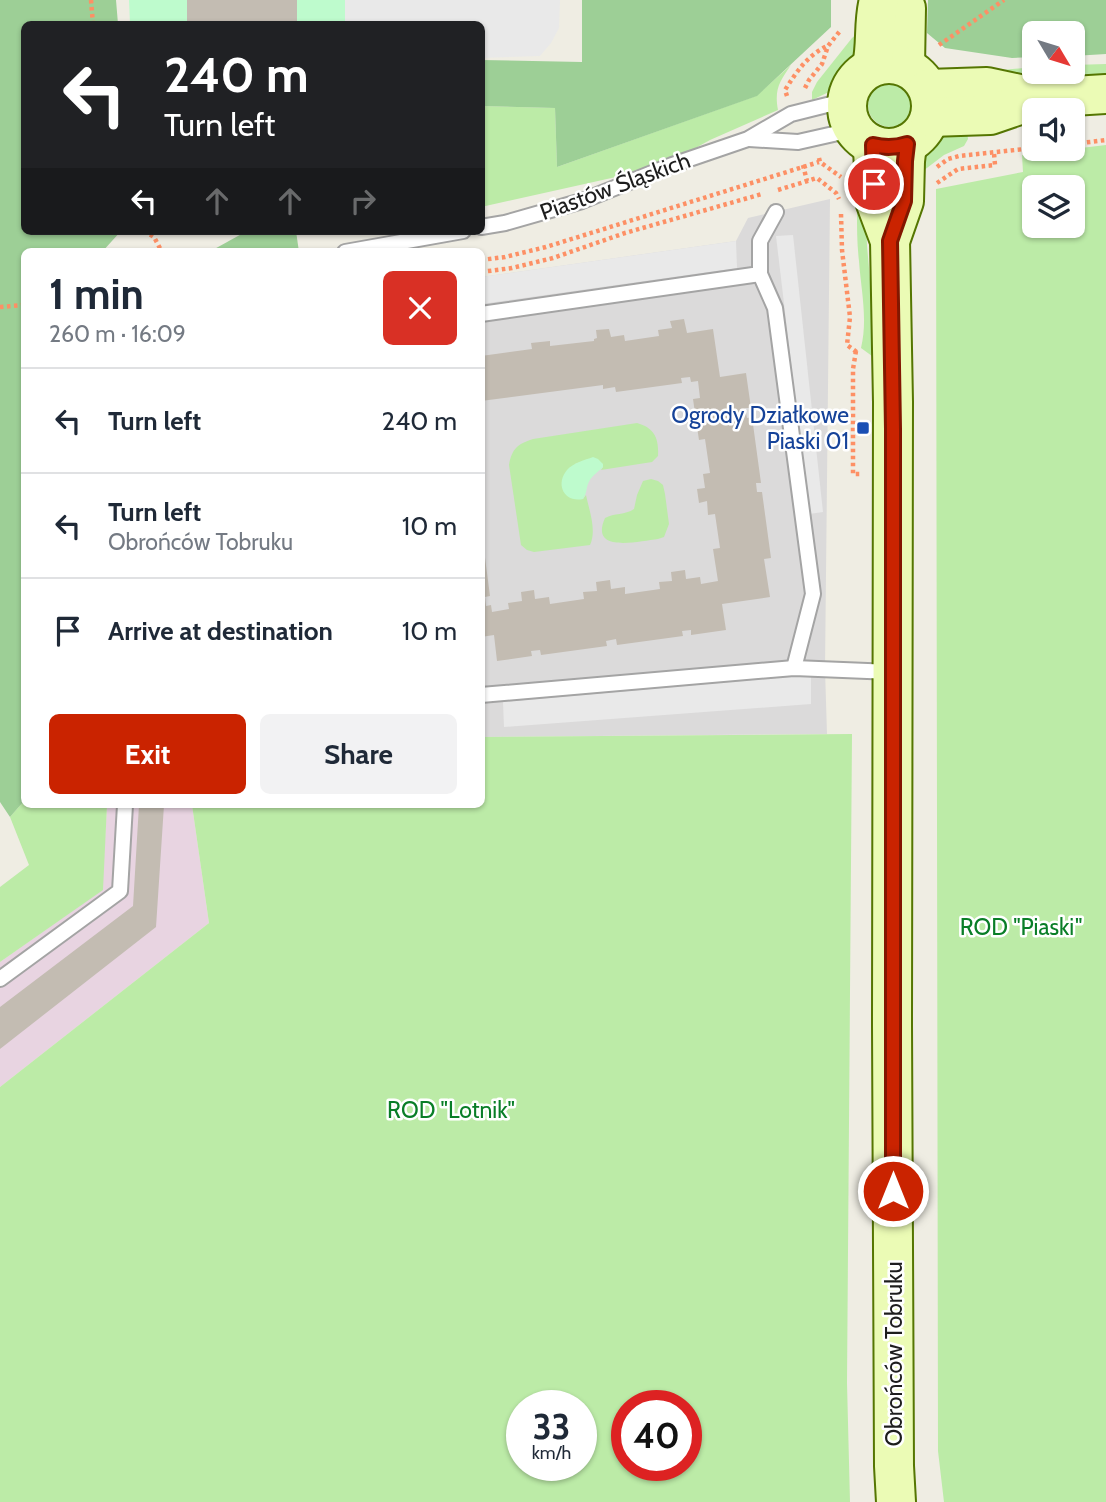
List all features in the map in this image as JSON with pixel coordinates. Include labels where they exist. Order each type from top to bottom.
[{"type":"street","name":"Obrońców Tobruku","points":[[879,0],[875,51],[894,114]]},
{"type":"street","name":"Obrońców Tobruku","points":[[896,1502],[892,1025],[893,402],[890,241],[875,201],[894,114],[905,8],[902,0]]},
{"type":"street","name":"Piastów Śląskich","points":[[894,114],[987,87],[1040,98],[1106,94]]},
{"type":"lane","name":"Piastów Śląskich","points":[[485,227],[582,201],[748,139],[791,114],[894,114]]},
{"type":"lane","name":"Piastów Śląskich","points":[[748,139],[797,142],[838,133],[894,114]]},
{"type":"lane","points":[[776,212],[760,241],[760,274],[775,308],[813,594],[794,668]]},
{"type":"lane","points":[[367,248],[441,235]]},
{"type":"lane","points":[[485,313],[760,274]]},
{"type":"lane","points":[[485,695],[794,668],[893,672]]},
{"type":"lane","points":[[0,979],[120,891],[125,808]]},
{"type":"path","points":[[91,0],[93,21]]},
{"type":"path","points":[[944,51],[938,43],[1004,0]]},
{"type":"path","points":[[785,90],[812,54],[828,46],[822,64],[806,86],[804,97]]},
{"type":"path","points":[[894,114],[953,157],[1022,149]]},
{"type":"path","points":[[1085,143],[1106,140]]},
{"type":"path","points":[[931,188],[958,169],[995,165],[993,141]]},
{"type":"path","points":[[485,260],[546,247],[820,162],[851,184]]},
{"type":"path","points":[[485,271],[553,258],[625,233],[817,178],[836,193],[841,202]]},
{"type":"path","points":[[0,307],[21,305]]},
{"type":"path","points":[[853,474],[853,369],[859,338]]},
{"type":"shaded area","points":[[345,0],[560,0],[559,28],[540,56],[485,58],[485,21],[345,21]]},
{"type":"shaded area","points":[[830,199],[825,669],[827,734],[485,737],[485,276],[736,241],[748,218]]},
{"type":"shaded area","points":[[793,235],[823,512],[809,514],[776,236]]},
{"type":"shaded area","points":[[736,241],[737,268],[485,303],[485,276]]},
{"type":"shaded area","points":[[811,675],[811,704],[504,727],[503,702]]},
{"type":"shaded area","points":[[107,808],[192,808],[209,923],[0,1087],[0,962],[102,890]]},
{"type":"green space","points":[[0,0],[116,0],[118,21],[21,21],[21,235],[117,235],[106,248],[21,248],[21,804],[10,817],[0,802]]},
{"type":"green space","points":[[129,0],[345,0],[345,21],[130,21]]},
{"type":"green space","points":[[582,0],[831,0],[831,27],[757,96],[557,167],[555,108],[485,106],[485,60],[582,62]]},
{"type":"green space","points":[[928,0],[1106,0],[1106,54],[1085,55],[1085,21],[1022,21],[1022,58],[945,48],[927,33]]},
{"type":"green space","points":[[856,35],[857,61],[831,91],[812,100],[812,92],[817,82]]},
{"type":"green space","points":[[1106,64],[1106,77],[1085,76],[1085,65]]},
{"type":"green space","points":[[791,65],[779,86],[778,110],[710,140],[672,161],[643,171],[485,206],[485,106],[555,108],[557,167],[756,96]]},
{"type":"green space","points":[[1022,68],[1022,76],[996,77],[1001,70]]},
{"type":"green space","points":[[890,83],[906,89],[912,105],[906,121],[890,127],[874,121],[868,105],[874,89]]},
{"type":"green space","points":[[966,124],[968,139],[964,146],[944,155],[919,174],[925,145],[941,132]]},
{"type":"green space","name":"ROD \"Piaski\"","points":[[1106,145],[1106,1502],[944,1502],[938,1451],[936,189],[1023,172],[1022,161],[1085,161],[1085,148]]},
{"type":"green space","points":[[857,212],[866,212],[877,356],[872,356],[861,348],[864,315]]},
{"type":"green space","points":[[240,235],[297,235],[298,248],[216,248]]},
{"type":"green space","points":[[637,423],[652,431],[657,439],[658,456],[652,462],[601,470],[603,467],[589,459],[575,464],[583,499],[586,495],[592,520],[590,545],[534,552],[521,545],[509,465],[516,448],[533,439]]},
{"type":"green space","points":[[593,457],[603,464],[603,467],[589,481],[583,499],[566,495],[562,486],[563,475],[572,465]]},
{"type":"green space","points":[[651,479],[663,485],[669,524],[664,537],[618,543],[604,537],[602,529],[605,518],[634,509],[643,481]]},
{"type":"green space","name":"ROD \"Lotnik\"","points":[[852,734],[847,1383],[850,1502],[0,1502],[0,1087],[209,923],[192,808],[485,808],[485,737]]},
{"type":"green space","points":[[21,804],[21,808],[107,808],[103,890],[0,962],[0,887],[29,865],[10,817]]},
{"type":"building","points":[[187,0],[297,0],[297,21],[187,21]]},
{"type":"building","points":[[684,319],[687,333],[713,329],[720,377],[746,373],[751,408],[745,408],[747,418],[752,417],[761,483],[756,483],[757,492],[762,492],[771,558],[764,559],[770,597],[722,604],[726,630],[691,635],[691,630],[682,631],[683,636],[617,645],[616,639],[606,641],[607,646],[541,655],[540,650],[531,651],[532,656],[497,661],[494,635],[485,636],[485,597],[486,606],[491,605],[492,612],[509,609],[508,603],[522,601],[521,592],[534,590],[535,599],[549,597],[550,604],[584,599],[583,592],[597,591],[596,582],[610,580],[611,589],[625,587],[625,594],[660,589],[659,582],[672,581],[671,572],[685,570],[686,579],[700,577],[701,584],[718,581],[713,549],[720,548],[715,514],[708,515],[707,501],[699,503],[697,489],[705,488],[703,474],[710,473],[705,439],[699,440],[697,427],[688,428],[686,414],[695,413],[693,399],[700,398],[698,381],[691,382],[690,377],[681,378],[682,383],[616,392],[615,387],[603,389],[603,385],[485,400],[485,355],[532,349],[531,343],[550,341],[550,346],[594,341],[597,338],[596,330],[609,329],[611,337],[624,335],[625,341],[659,336],[658,330],[672,328],[670,321]]},
{"type":"building","points":[[485,557],[490,596],[485,597]]},
{"type":"building","points":[[139,808],[164,808],[156,927],[0,1049],[0,1007],[133,906]]},
{"type":"place","name":"Ogrody Działkowe Piaski 01","points":[[863,428]]},
{"type":"route","points":[[874,184],[873,145],[896,148],[907,144],[904,201],[890,241],[893,429],[893,1191]]}]
